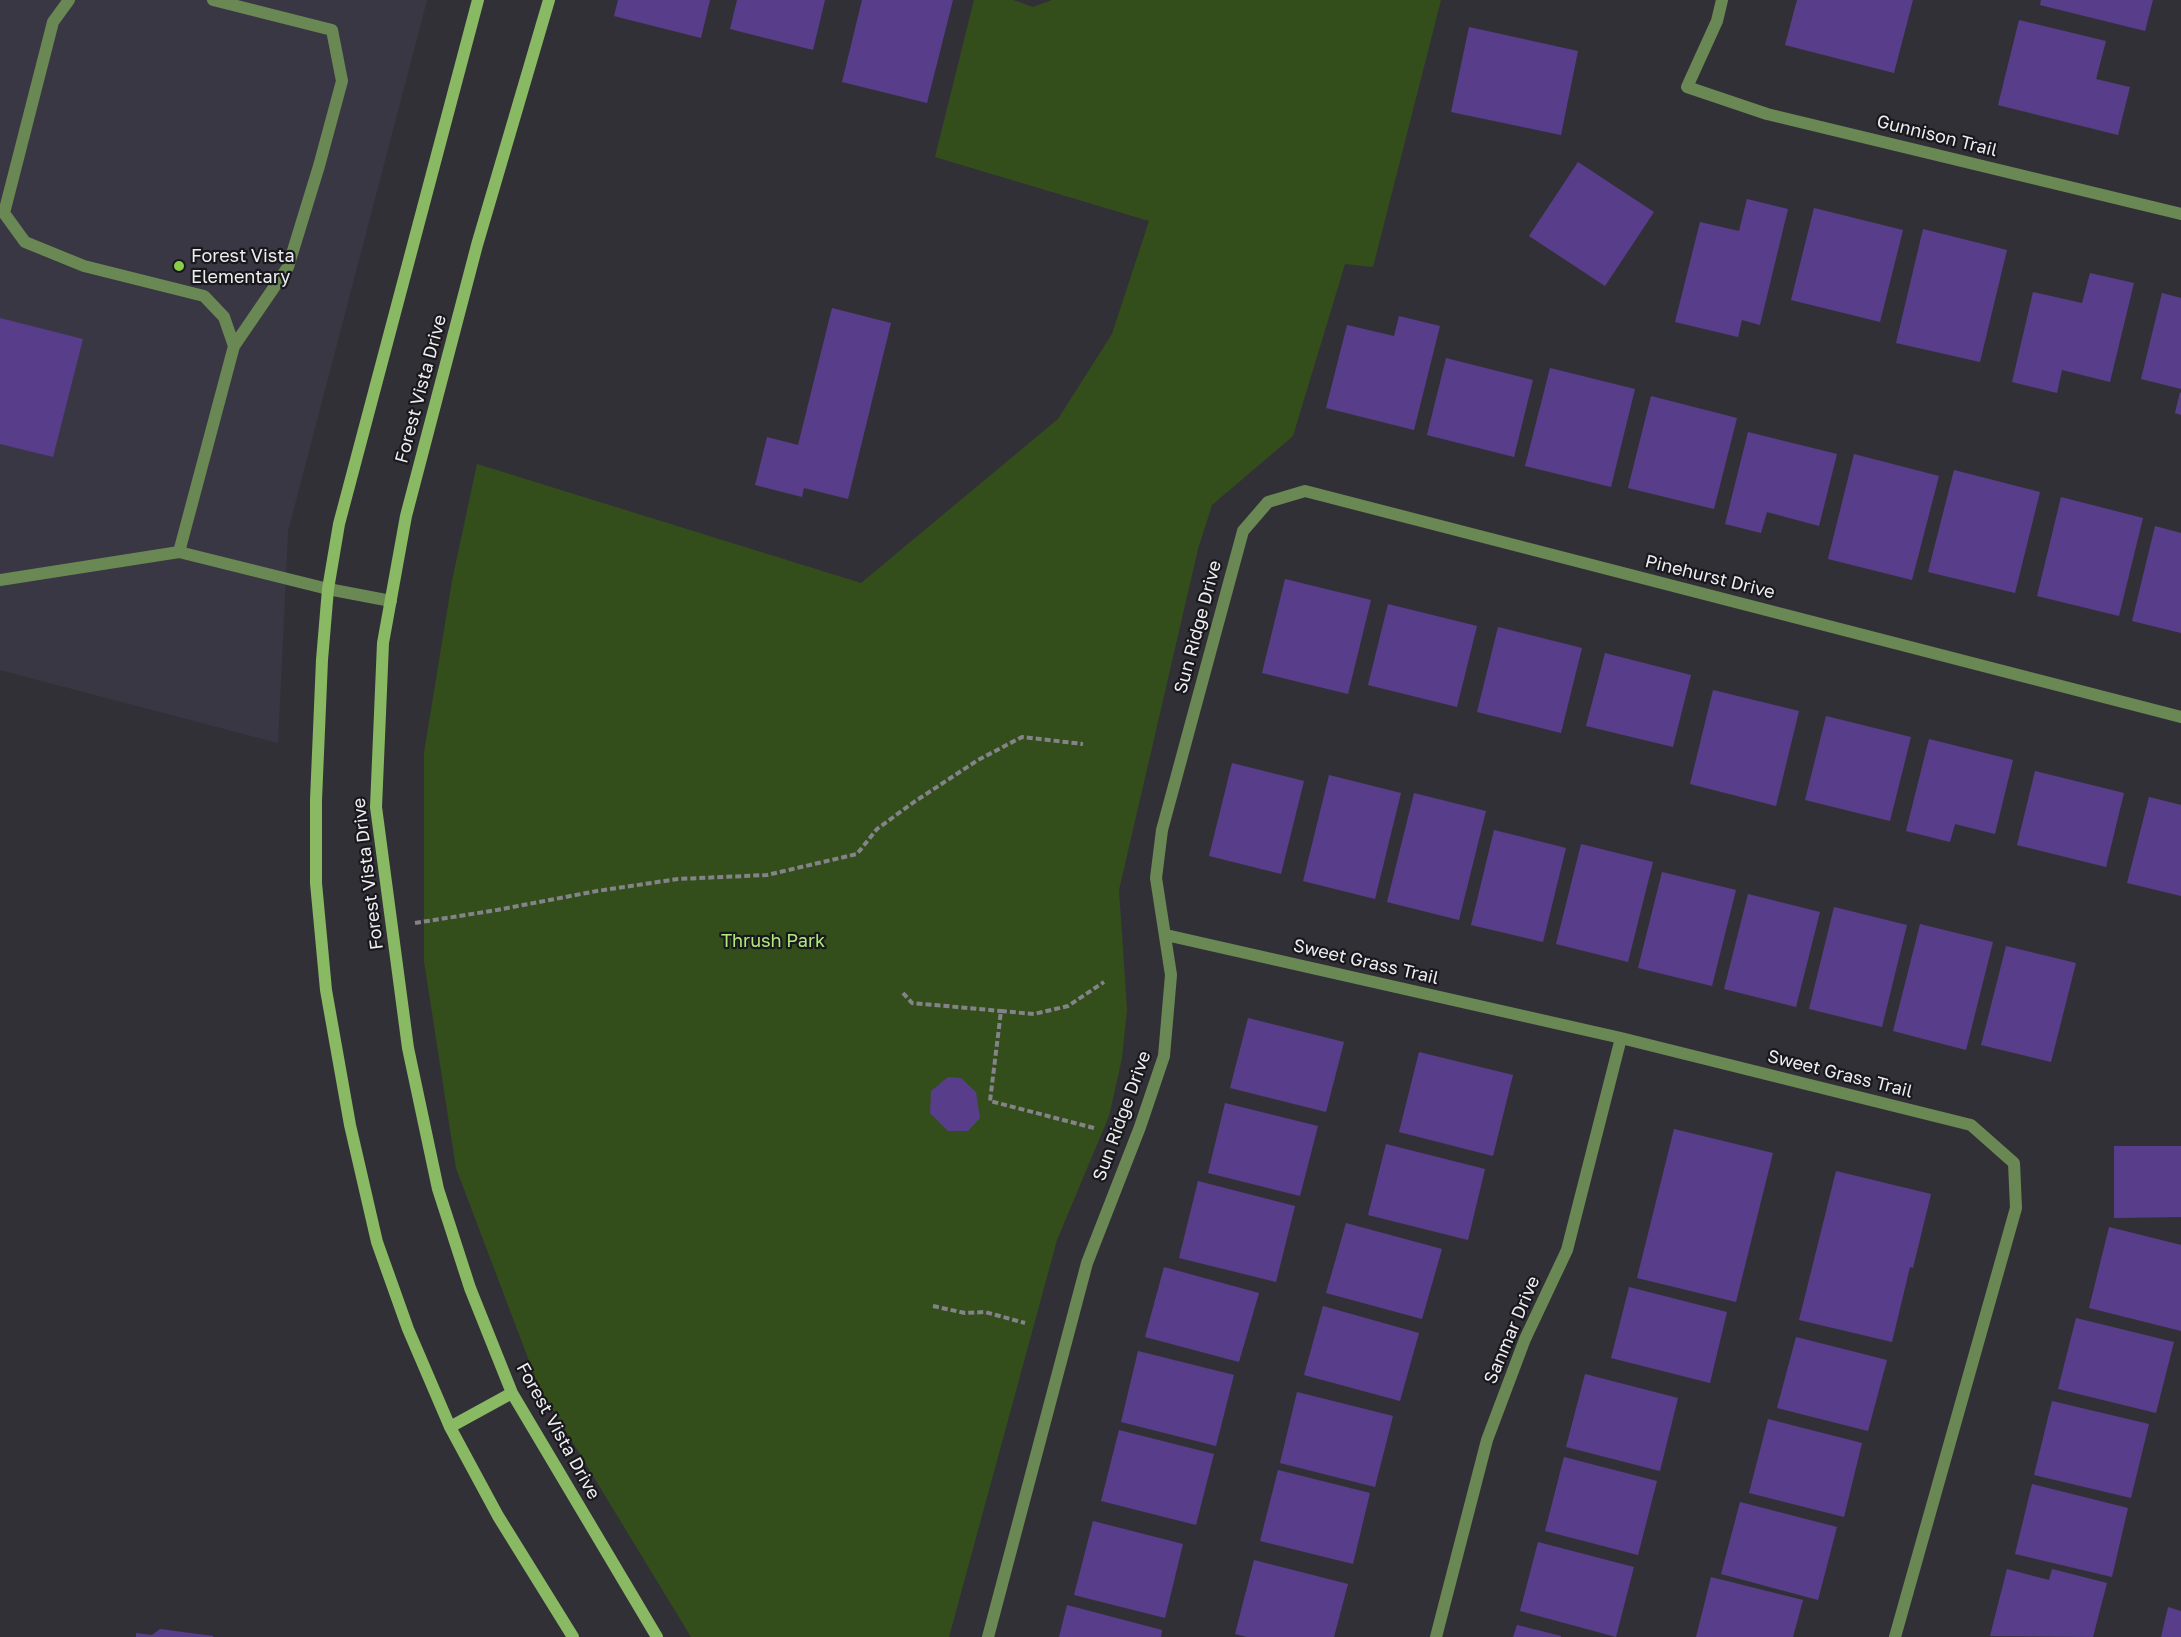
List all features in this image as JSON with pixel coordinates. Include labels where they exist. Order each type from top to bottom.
[{"type":"main road","points":[[478,0],[339,524],[328,589],[322,660],[316,800],[316,883],[326,990],[350,1125],[377,1242],[408,1329],[450,1427],[498,1516],[573,1637]]},
{"type":"main road","name":"Forest Vista Drive","points":[[549,0],[477,245],[406,516],[383,644],[376,807],[408,1048],[438,1189],[470,1288],[512,1393],[657,1637]]},
{"type":"main road","points":[[450,1427],[512,1393]]},
{"type":"street","points":[[69,0],[53,22],[4,213],[24,242],[84,266],[204,296],[224,317],[234,346]]},
{"type":"street","points":[[179,552],[234,346],[288,267],[342,81],[332,30],[213,0]]},
{"type":"street","name":"Gunnison Trail","points":[[1722,0],[1716,21],[1687,87],[1767,114],[2181,214]]},
{"type":"street","name":"Pinehurst Drive","points":[[1243,531],[1268,502],[1305,491],[2181,717]]},
{"type":"street","name":"Sun Ridge Drive","points":[[988,1637],[1087,1263],[1140,1127],[1164,1056],[1171,975],[1156,878],[1162,830],[1243,531]]},
{"type":"street","points":[[0,580],[179,552],[328,589],[391,601]]},
{"type":"street","name":"Sweet Grass Trail","points":[[1166,935],[1620,1038],[1971,1125],[2014,1164],[2016,1208],[1895,1637]]},
{"type":"street","name":"Sanmar Drive","points":[[1436,1637],[1487,1440],[1525,1339],[1568,1250],[1620,1038]]},
{"type":"path","points":[[413,923],[667,881],[767,875],[857,854],[877,829],[978,760],[1022,737],[1083,744]]},
{"type":"path","points":[[903,993],[912,1003],[1034,1014],[1068,1006],[1104,982]]},
{"type":"path","points":[[1001,1011],[990,1101],[1094,1128]]},
{"type":"path","points":[[933,1306],[965,1313],[985,1312],[1024,1323]]},
{"type":"shaded area","name":"Forest Vista Elementary","points":[[0,0],[427,0],[288,531],[278,743],[0,670]]},
{"type":"green space","name":"Thrush Park","points":[[974,0],[1013,0],[1033,7],[1052,0],[1441,0],[1373,267],[1345,264],[1293,436],[1212,505],[1198,549],[1119,890],[1127,1010],[1122,1058],[1109,1116],[1057,1240],[949,1637],[691,1637],[539,1387],[456,1168],[424,961],[424,753],[452,581],[477,464],[861,583],[1058,419],[1112,334],[1149,221],[935,157]]},
{"type":"building","points":[[618,0],[710,0],[701,38],[614,16]]},
{"type":"building","points":[[737,0],[825,0],[813,50],[730,29]]},
{"type":"building","points":[[862,0],[953,0],[927,103],[842,82]]},
{"type":"building","points":[[1797,0],[1913,0],[1894,73],[1785,45]]},
{"type":"building","points":[[2041,0],[2153,0],[2145,31],[2040,5]]},
{"type":"building","points":[[2019,20],[2106,41],[2096,79],[2130,87],[2118,135],[1998,105]]},
{"type":"building","points":[[1469,27],[1578,51],[1561,135],[1451,112]]},
{"type":"building","points":[[1578,162],[1654,212],[1605,286],[1529,236]]},
{"type":"building","points":[[1747,199],[1788,209],[1760,325],[1742,320],[1738,337],[1675,322],[1700,222],[1739,231]]},
{"type":"building","points":[[1814,208],[1903,230],[1880,322],[1791,300]]},
{"type":"building","points":[[1923,229],[2007,250],[1980,362],[1896,343]]},
{"type":"building","points":[[2090,273],[2134,283],[2110,382],[2062,370],[2057,393],[2012,382],[2033,292],[2082,303]]},
{"type":"building","points":[[2162,293],[2181,298],[2181,389],[2141,379]]},
{"type":"building","points":[[832,308],[891,323],[848,499],[804,488],[802,497],[755,485],[767,437],[798,445]]},
{"type":"building","points":[[1399,316],[1440,326],[1414,430],[1326,408],[1347,325],[1394,336]]},
{"type":"building","points":[[0,318],[83,339],[53,457],[0,444]]},
{"type":"building","points":[[1446,358],[1533,380],[1514,457],[1427,435]]},
{"type":"building","points":[[1550,368],[1635,389],[1611,487],[1525,466]]},
{"type":"building","points":[[2181,393],[2181,415],[2175,413]]},
{"type":"building","points":[[1651,396],[1737,418],[1714,509],[1628,488]]},
{"type":"building","points":[[1748,432],[1837,454],[1819,526],[1767,512],[1761,533],[1725,524]]},
{"type":"building","points":[[1854,454],[1939,476],[1912,580],[1828,559]]},
{"type":"building","points":[[1954,470],[2040,492],[2015,593],[1928,572]]},
{"type":"building","points":[[2061,497],[2143,518],[2119,616],[2037,596]]},
{"type":"building","points":[[2155,526],[2181,533],[2181,633],[2132,621]]},
{"type":"building","points":[[1285,579],[1371,600],[1348,694],[1262,673]]},
{"type":"building","points":[[1388,604],[1477,626],[1457,707],[1368,685]]},
{"type":"building","points":[[1498,627],[1582,648],[1561,733],[1477,712]]},
{"type":"building","points":[[1605,653],[1691,675],[1673,747],[1586,726]]},
{"type":"building","points":[[1713,690],[1799,711],[1776,806],[1690,784]]},
{"type":"building","points":[[1826,716],[1911,737],[1890,821],[1805,800]]},
{"type":"building","points":[[1929,739],[2013,760],[1995,834],[1955,824],[1950,842],[1906,831]]},
{"type":"building","points":[[1232,763],[1304,781],[1281,874],[1209,856]]},
{"type":"building","points":[[2035,771],[2124,793],[2106,867],[2017,845]]},
{"type":"building","points":[[1329,775],[1401,793],[1375,899],[1303,881]]},
{"type":"building","points":[[1414,793],[1486,811],[1459,920],[1387,902]]},
{"type":"building","points":[[2149,797],[2181,805],[2181,896],[2127,883]]},
{"type":"building","points":[[1494,830],[1566,848],[1543,942],[1471,925]]},
{"type":"building","points":[[1581,844],[1653,862],[1628,962],[1556,944]]},
{"type":"building","points":[[1662,872],[1736,890],[1712,986],[1638,968]]},
{"type":"building","points":[[1748,894],[1820,912],[1796,1007],[1724,989]]},
{"type":"building","points":[[1834,907],[1907,925],[1882,1027],[1809,1009]]},
{"type":"building","points":[[1920,924],[1993,942],[1966,1050],[1893,1031]]},
{"type":"building","points":[[2006,946],[2076,963],[2051,1062],[1981,1045]]},
{"type":"building","points":[[1248,1018],[1344,1042],[1326,1112],[1230,1088]]},
{"type":"building","points":[[1419,1052],[1513,1075],[1493,1156],[1399,1132]]},
{"type":"building","points":[[948,1077],[961,1078],[976,1092],[980,1118],[968,1131],[948,1131],[930,1113],[931,1091]]},
{"type":"building","points":[[1225,1103],[1318,1126],[1300,1196],[1208,1173]]},
{"type":"building","points":[[1674,1129],[1773,1153],[1736,1302],[1637,1278]]},
{"type":"building","points":[[1386,1144],[1485,1169],[1468,1240],[1368,1215]]},
{"type":"building","points":[[2114,1146],[2181,1146],[2181,1217],[2114,1218]]},
{"type":"building","points":[[1836,1171],[1931,1194],[1892,1342],[1799,1320]]},
{"type":"building","points":[[1198,1181],[1295,1206],[1276,1282],[1179,1258]]},
{"type":"building","points":[[1346,1223],[1442,1249],[1422,1319],[1326,1293]]},
{"type":"building","points":[[2109,1227],[2181,1245],[2181,1331],[2089,1308]]},
{"type":"building","points":[[1164,1267],[1259,1293],[1239,1362],[1145,1337]]},
{"type":"building","points":[[1629,1287],[1727,1312],[1710,1383],[1611,1358]]},
{"type":"building","points":[[1323,1306],[1419,1333],[1400,1401],[1304,1375]]},
{"type":"building","points":[[2076,1318],[2174,1342],[2156,1413],[2058,1389]]},
{"type":"building","points":[[1796,1337],[1887,1360],[1868,1431],[1777,1408]]},
{"type":"building","points":[[1138,1351],[1234,1375],[1216,1446],[1121,1422]]},
{"type":"building","points":[[1585,1374],[1678,1398],[1660,1471],[1566,1447]]},
{"type":"building","points":[[1297,1392],[1393,1416],[1375,1487],[1280,1463]]},
{"type":"building","points":[[2052,1401],[2149,1424],[2131,1498],[2034,1475]]},
{"type":"building","points":[[1768,1419],[1862,1443],[1844,1517],[1749,1493]]},
{"type":"building","points":[[1119,1430],[1214,1454],[1196,1525],[1101,1501]]},
{"type":"building","points":[[1564,1457],[1657,1481],[1638,1555],[1545,1531]]},
{"type":"building","points":[[1278,1470],[1370,1493],[1353,1564],[1260,1541]]},
{"type":"building","points":[[2032,1484],[2128,1508],[2112,1577],[2015,1554]]},
{"type":"building","points":[[1740,1502],[1837,1527],[1818,1600],[1721,1574]]},
{"type":"building","points":[[1093,1521],[1183,1544],[1165,1618],[1074,1595]]},
{"type":"building","points":[[1538,1542],[1634,1567],[1616,1637],[1520,1611]]},
{"type":"building","points":[[1254,1560],[1348,1584],[1334,1637],[1247,1637],[1235,1634]]},
{"type":"building","points":[[2007,1569],[2049,1580],[2052,1569],[2107,1583],[2093,1637],[1990,1636]]},
{"type":"building","points":[[1711,1577],[1803,1600],[1793,1637],[1696,1637]]},
{"type":"building","points":[[1067,1605],[1162,1630],[1161,1637],[1059,1637]]},
{"type":"building","points":[[2168,1607],[2181,1611],[2181,1637],[2161,1637]]},
{"type":"building","points":[[1517,1625],[1561,1636],[1561,1637],[1513,1637]]},
{"type":"building","points":[[160,1629],[213,1637],[136,1637],[136,1633],[152,1635]]},
{"type":"place","name":"Forest Vista Elementary","points":[[179,266]]}]
